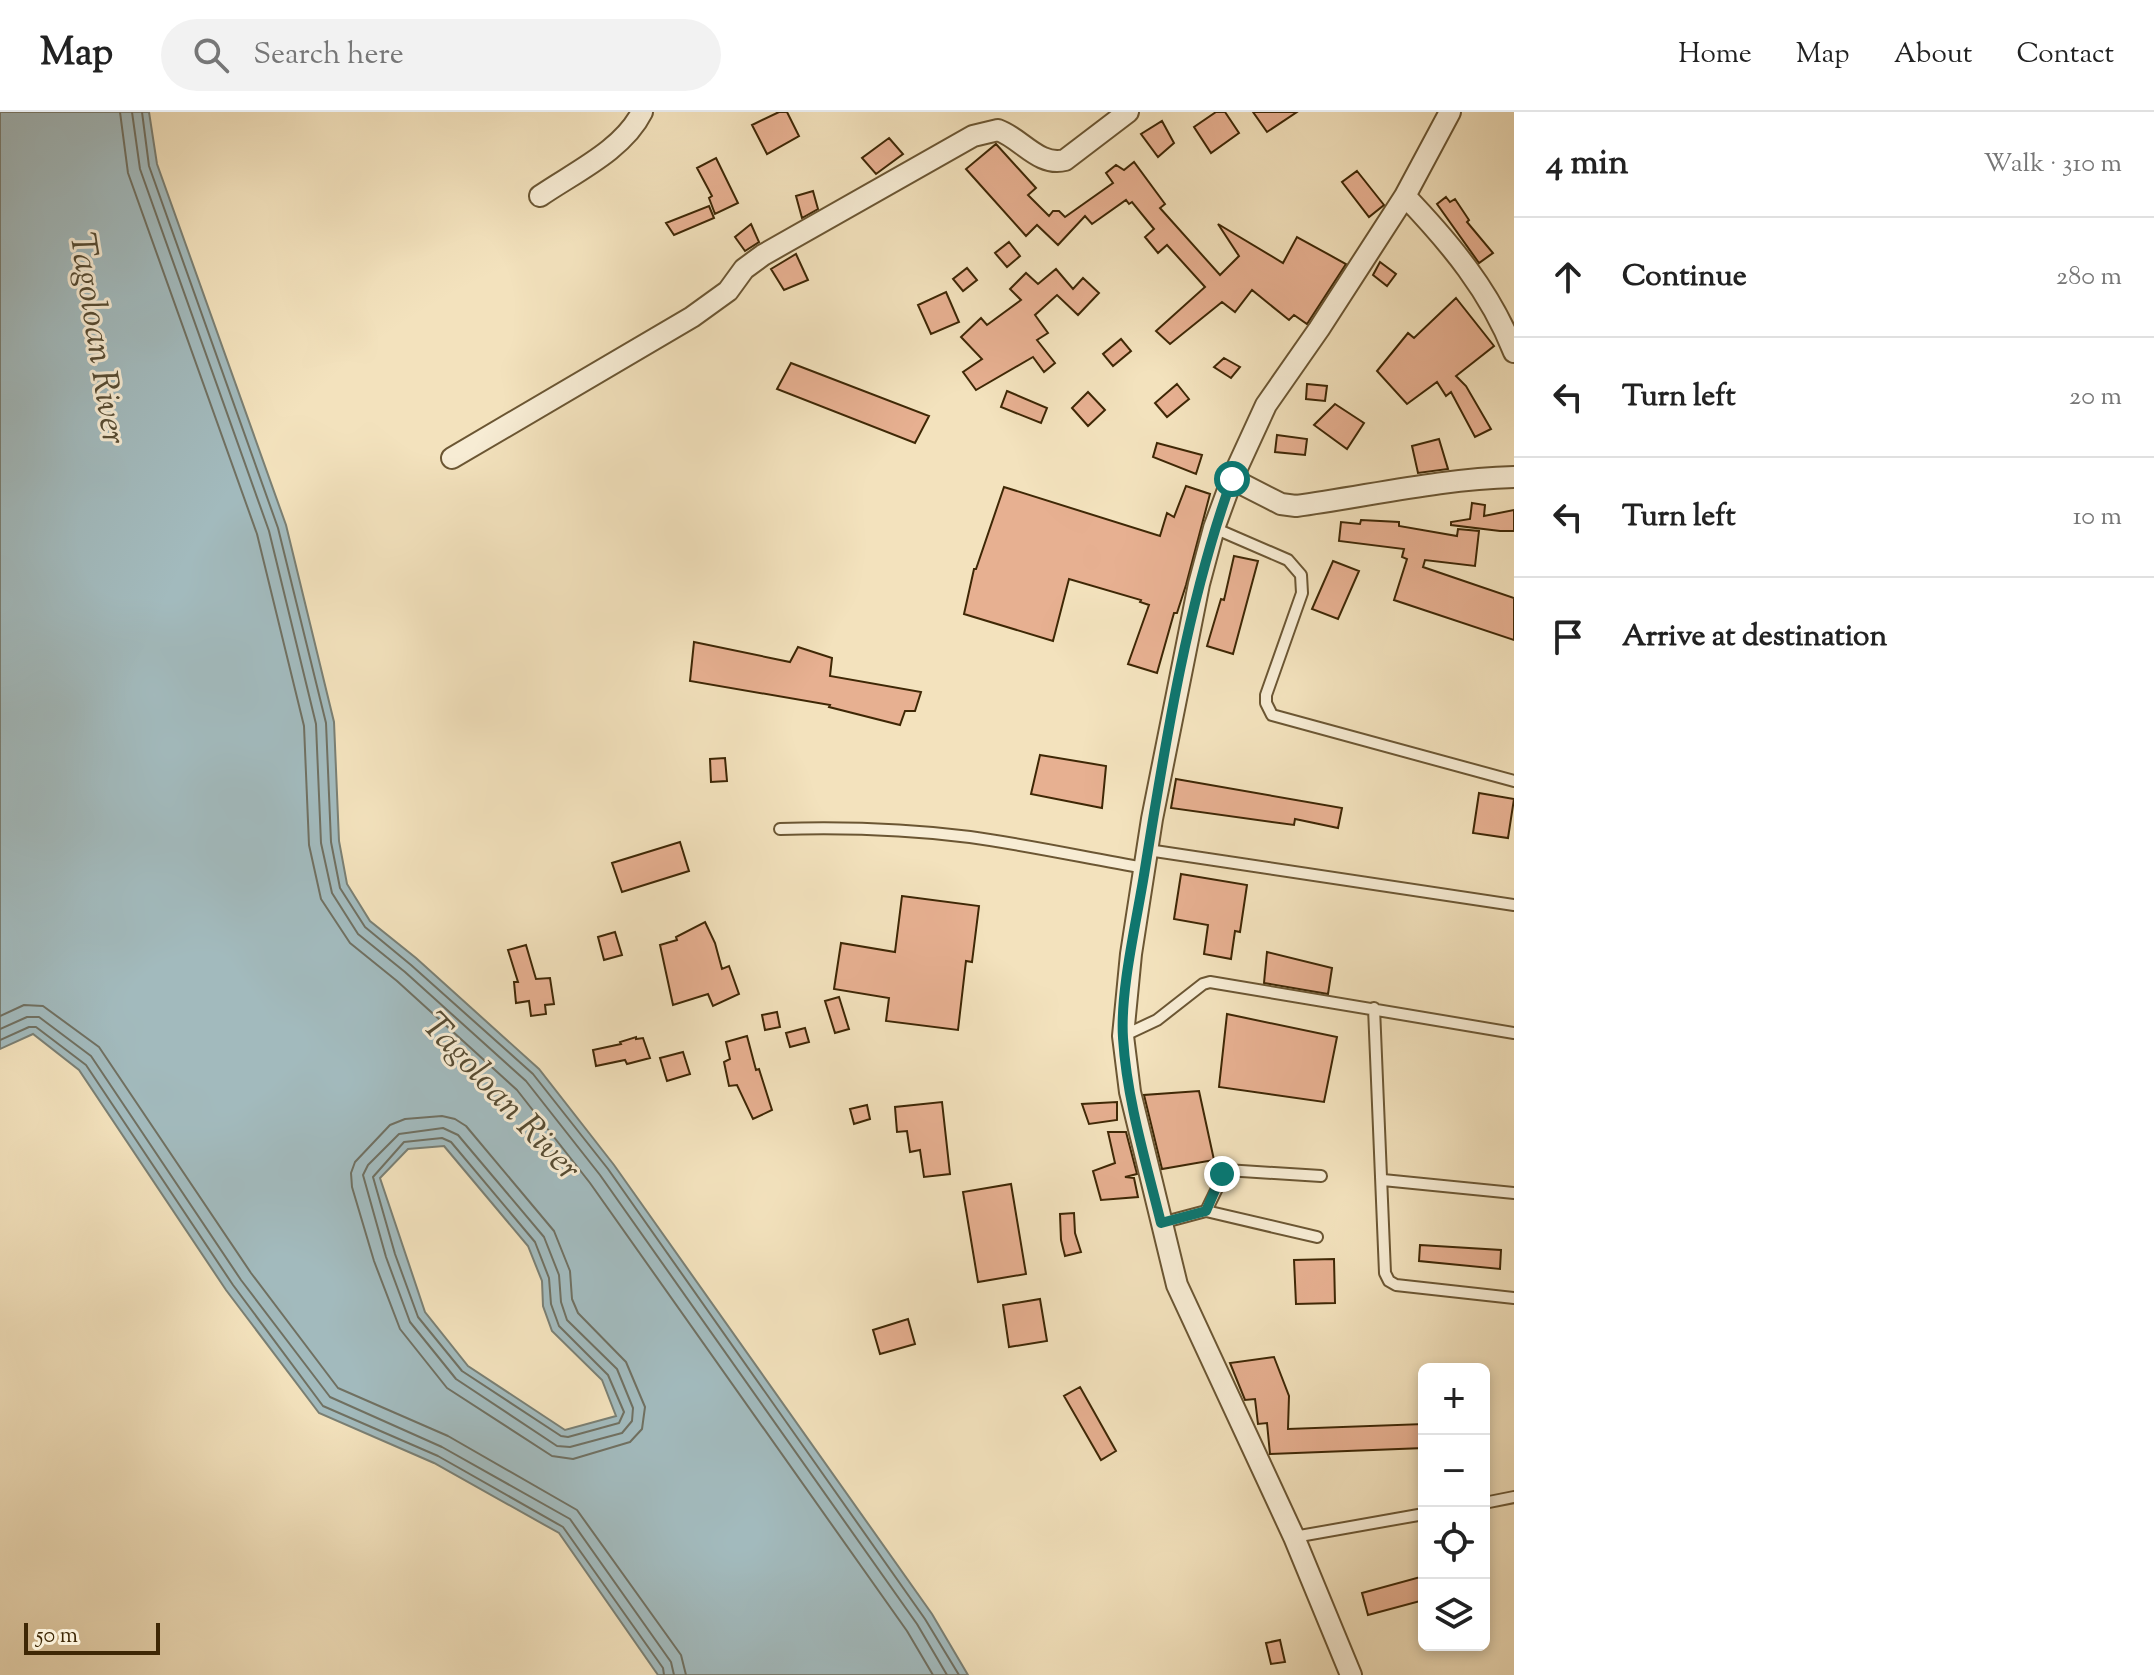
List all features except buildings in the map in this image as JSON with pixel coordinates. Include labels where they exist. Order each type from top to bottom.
[{"type":"street","points":[[540,196],[614,145],[635,126],[642,112]]},
{"type":"street","points":[[452,458],[692,317],[728,291],[744,269],[763,255],[973,136],[998,130],[1044,159],[1056,162],[1065,160],[1128,112]]},
{"type":"street","points":[[1351,1675],[1294,1537],[1186,1308],[1161,1223],[1130,1092],[1123,1036],[1131,954],[1146,859],[1196,598],[1214,528],[1232,479],[1266,405],[1405,196],[1450,112]]},
{"type":"street","points":[[1405,196],[1446,239],[1471,273],[1505,330],[1514,352]]},
{"type":"street","points":[[1232,479],[1281,504],[1296,506],[1408,486],[1514,477]]},
{"type":"lane","points":[[1214,528],[1288,560],[1301,575],[1302,593],[1266,695],[1272,715],[1514,781]]},
{"type":"lane","points":[[780,829],[886,829],[971,837],[1514,905]]},
{"type":"lane","points":[[1123,1036],[1157,1020],[1203,984],[1210,982],[1514,1033]]},
{"type":"lane","points":[[1374,1008],[1384,1267],[1389,1281],[1396,1285],[1514,1298]]},
{"type":"lane","points":[[1206,1211],[1226,1170],[1321,1176]]},
{"type":"lane","points":[[1383,1180],[1514,1193]]},
{"type":"lane","points":[[1161,1223],[1206,1211],[1317,1237]]},
{"type":"lane","points":[[1490,1502],[1514,1497]]},
{"type":"lane","points":[[1294,1537],[1418,1515]]},
{"type":"water","name":"Tagoloan River","points":[[0,112],[149,112],[157,164],[286,525],[334,722],[339,841],[347,884],[370,921],[416,958],[539,1069],[614,1165],[932,1614],[968,1675],[658,1675],[559,1533],[434,1463],[319,1413],[226,1290],[79,1070],[33,1034],[0,1049]],"holes":[[[444,1146],[528,1246],[542,1281],[543,1306],[552,1331],[602,1380],[616,1416],[565,1430],[468,1366],[425,1312],[380,1178],[408,1149]]]},
{"type":"route","points":[[1222,1174],[1206,1211],[1161,1223],[1130,1092],[1123,1036],[1131,954],[1152,819],[1199,584],[1214,528],[1232,479]]}]
